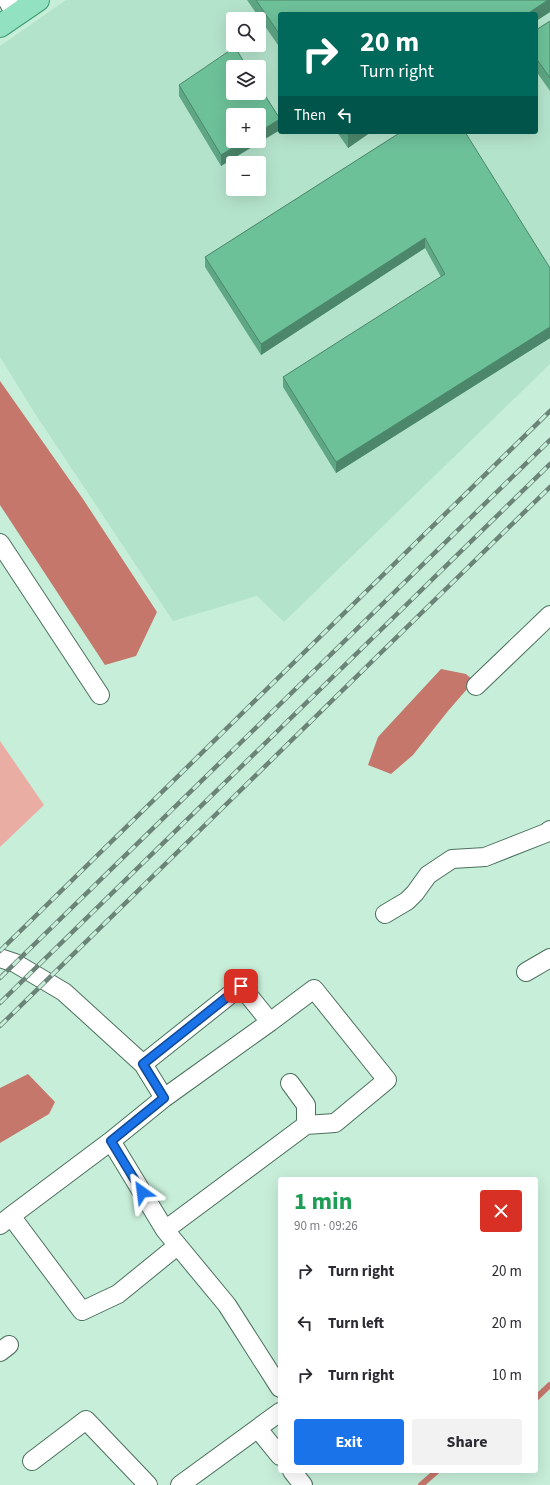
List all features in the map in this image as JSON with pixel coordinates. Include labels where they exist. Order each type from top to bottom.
[{"type":"main road","points":[[8,14],[38,0]]},
{"type":"street","points":[[0,543],[100,695]]},
{"type":"street","points":[[476,686],[550,615]]},
{"type":"street","points":[[385,914],[407,901],[428,875],[452,859],[485,857],[550,830]]},
{"type":"street","points":[[0,958],[15,963],[64,992],[143,1064],[164,1098]]},
{"type":"street","points":[[526,972],[550,958]]},
{"type":"street","points":[[143,1064],[241,986],[270,1022]]},
{"type":"street","points":[[165,1230],[306,1124],[335,1123],[387,1080],[314,989],[164,1098],[111,1141],[6,1221],[82,1312],[118,1294],[177,1246]]},
{"type":"street","points":[[290,1083],[306,1105],[306,1124]]},
{"type":"street","points":[[111,1141],[165,1230],[226,1304],[278,1385]]},
{"type":"street","points":[[180,1485],[278,1414]]},
{"type":"street","points":[[32,1461],[86,1420],[148,1485]]},
{"type":"street","points":[[258,1429],[278,1454]]},
{"type":"street","points":[[294,1473],[303,1485]]},
{"type":"shaded area","points":[[66,0],[550,0],[550,364],[284,622],[257,596],[173,621],[34,412],[0,357],[0,46]]},
{"type":"shaded area","points":[[0,381],[83,499],[157,612],[136,656],[105,665],[0,505]]},
{"type":"shaded area","points":[[441,669],[466,674],[474,681],[413,755],[391,774],[368,765],[378,737]]},
{"type":"shaded area","points":[[0,741],[44,805],[0,847]]},
{"type":"shaded area","points":[[28,1074],[55,1102],[49,1114],[0,1143],[0,1088]]},
{"type":"building","points":[[256,0],[548,0],[530,12],[278,12],[278,32],[266,15],[266,12],[264,12]]},
{"type":"building","points":[[550,21],[550,78],[538,61],[538,29]]},
{"type":"building","points":[[228,52],[238,52],[243,60],[226,60],[226,100],[266,100],[266,97],[278,116],[278,120],[266,128],[266,108],[226,108],[226,148],[232,148],[221,155],[179,85]]},
{"type":"building","points":[[398,134],[466,134],[550,268],[550,327],[336,462],[283,377],[445,274],[425,238],[261,344],[205,257]]},
{"type":"waterway","points":[[538,1396],[550,1385]]},
{"type":"waterway","points":[[421,1485],[435,1473]]},
{"type":"railway","points":[[0,951],[550,411]]},
{"type":"railway","points":[[0,978],[550,440]]},
{"type":"railway","points":[[0,1003],[550,464]]},
{"type":"railway","points":[[0,1026],[550,487]]},
{"type":"route","points":[[142,1192],[111,1141],[164,1098],[143,1064],[241,986]]}]
